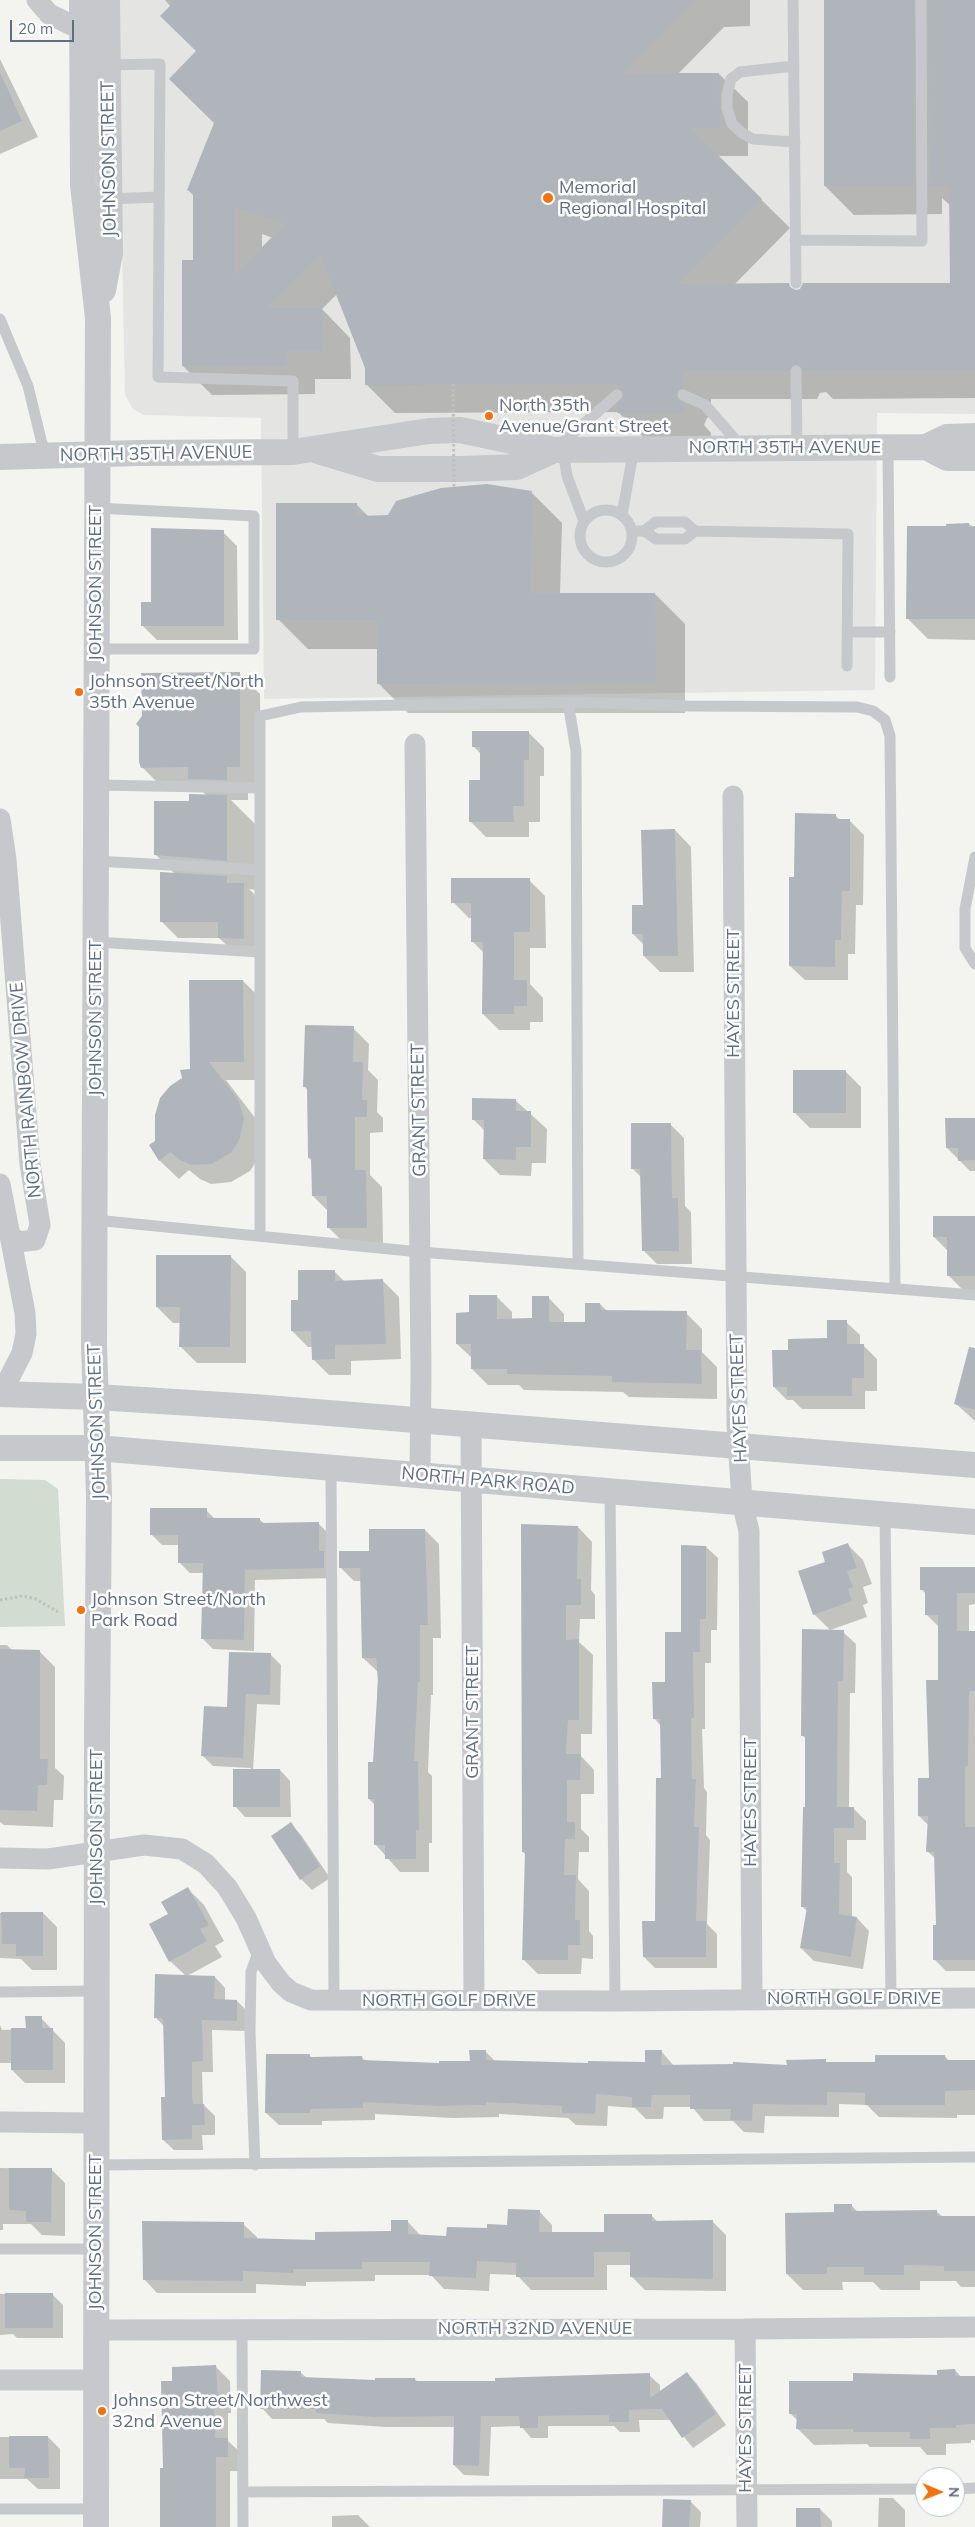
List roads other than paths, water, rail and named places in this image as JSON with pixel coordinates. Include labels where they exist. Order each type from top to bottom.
[{"type":"street","points":[[37,0],[49,14],[82,30]]},
{"type":"street","name":"JOHNSON STREET","points":[[82,0],[83,185],[98,318],[94,1345],[100,1495],[96,1991],[96,2518]]},
{"type":"street","name":"JOHNSON STREET","points":[[98,318],[110,254],[107,0]]},
{"type":"street","name":"NORTH 35TH AVENUE","points":[[0,457],[303,451],[429,431],[460,430],[558,450],[634,448],[743,450],[926,447],[947,436],[975,436]]},
{"type":"street","name":"NORTH 35TH AVENUE","points":[[926,447],[947,458],[975,458]]},
{"type":"street","name":"NORTH 35TH AVENUE","points":[[303,451],[378,469],[516,468],[558,450]]},
{"type":"street","name":"GRANT STREET","points":[[414,744],[420,1252],[420,1476]]},
{"type":"street","name":"HAYES STREET","points":[[733,796],[737,1424],[742,1502],[749,1531],[752,2000]]},
{"type":"street","name":"NORTH RAINBOW DRIVE","points":[[0,820],[6,858],[30,1164],[40,1225],[36,1240],[18,1242],[8,1233]]},
{"type":"street","name":"NORTH RAINBOW DRIVE","points":[[0,1184],[25,1313],[26,1334],[22,1353],[1,1394]]},
{"type":"street","points":[[1,1394],[96,1397],[421,1420],[975,1465]]},
{"type":"street","name":"GRANT STREET","points":[[472,1424],[474,2001]]},
{"type":"street","name":"NORTH PARK ROAD","points":[[0,1448],[97,1448],[975,1522]]},
{"type":"street","name":"NORTH GOLF DRIVE","points":[[0,1858],[48,1859],[144,1844],[182,1849],[206,1864],[227,1887],[246,1918],[271,1972],[291,1992],[311,2000],[615,2001],[975,1998]]},
{"type":"street","points":[[0,2122],[96,2123]]},
{"type":"street","name":"NORTH 32ND AVENUE","points":[[96,2330],[745,2329],[975,2326]]},
{"type":"street","name":"HAYES STREET","points":[[745,2329],[746,2527]]},
{"type":"street","points":[[0,2380],[96,2380]]},
{"type":"lane","points":[[793,0],[796,283]]},
{"type":"lane","points":[[795,240],[922,241],[922,0]]},
{"type":"lane","points":[[107,65],[160,64],[158,377],[293,381],[303,451]]},
{"type":"lane","points":[[794,66],[740,72],[731,79],[727,94],[727,108],[732,124],[742,134],[753,139],[795,142]]},
{"type":"lane","points":[[109,199],[159,197]]},
{"type":"lane","points":[[0,318],[28,386],[45,456]]},
{"type":"lane","points":[[796,371],[796,449]]},
{"type":"lane","points":[[584,521],[558,450],[617,395]]},
{"type":"lane","points":[[683,395],[705,405],[743,450]]},
{"type":"lane","points":[[888,447],[890,677]]},
{"type":"lane","points":[[622,515],[634,448]]},
{"type":"lane","points":[[96,508],[254,516],[254,649],[96,649]]},
{"type":"lane","points":[[598,510],[615,511],[622,515],[632,531],[630,547],[626,554],[619,559],[602,562],[593,559],[582,546],[581,529],[584,521],[598,510]]},
{"type":"lane","points":[[644,531],[656,522],[685,522],[696,531]]},
{"type":"lane","points":[[632,531],[644,531],[656,539],[685,539],[696,531],[848,534],[847,666]]},
{"type":"lane","points":[[848,632],[890,632]]},
{"type":"lane","points":[[568,702],[576,751],[578,1264]]},
{"type":"lane","points":[[260,1236],[260,716],[301,707],[568,702],[856,707],[873,711],[885,720],[890,736],[895,1289]]},
{"type":"lane","points":[[96,785],[260,788]]},
{"type":"lane","points":[[975,857],[965,909],[965,948],[975,964]]},
{"type":"lane","points":[[96,861],[260,870]]},
{"type":"lane","points":[[96,942],[260,952]]},
{"type":"lane","points":[[95,1220],[420,1252],[975,1295]]},
{"type":"lane","points":[[331,1468],[334,2001]]},
{"type":"lane","points":[[610,1491],[615,2001]]},
{"type":"lane","points":[[885,1514],[891,1999]]},
{"type":"lane","points":[[255,2166],[250,2032],[251,1972],[259,1948]]},
{"type":"lane","points":[[0,1992],[96,1991]]},
{"type":"lane","points":[[96,2165],[255,2166],[975,2157]]},
{"type":"lane","points":[[0,2249],[96,2249]]},
{"type":"lane","points":[[242,2329],[243,2527]]},
{"type":"lane","points":[[243,2492],[915,2489]]},
{"type":"lane","points":[[0,2509],[96,2518]]},
{"type":"place","name":"Memorial Regional Hospital","points":[[548,198]]},
{"type":"place","name":"North 35th Avenue/Grant Street","points":[[489,416]]},
{"type":"place","name":"Johnson Street/North 35th Avenue","points":[[79,692]]},
{"type":"place","name":"Johnson Street/North Park Road","points":[[81,1610]]},
{"type":"place","name":"Johnson Street/Northwest 32nd Avenue","points":[[102,2411]]}]
